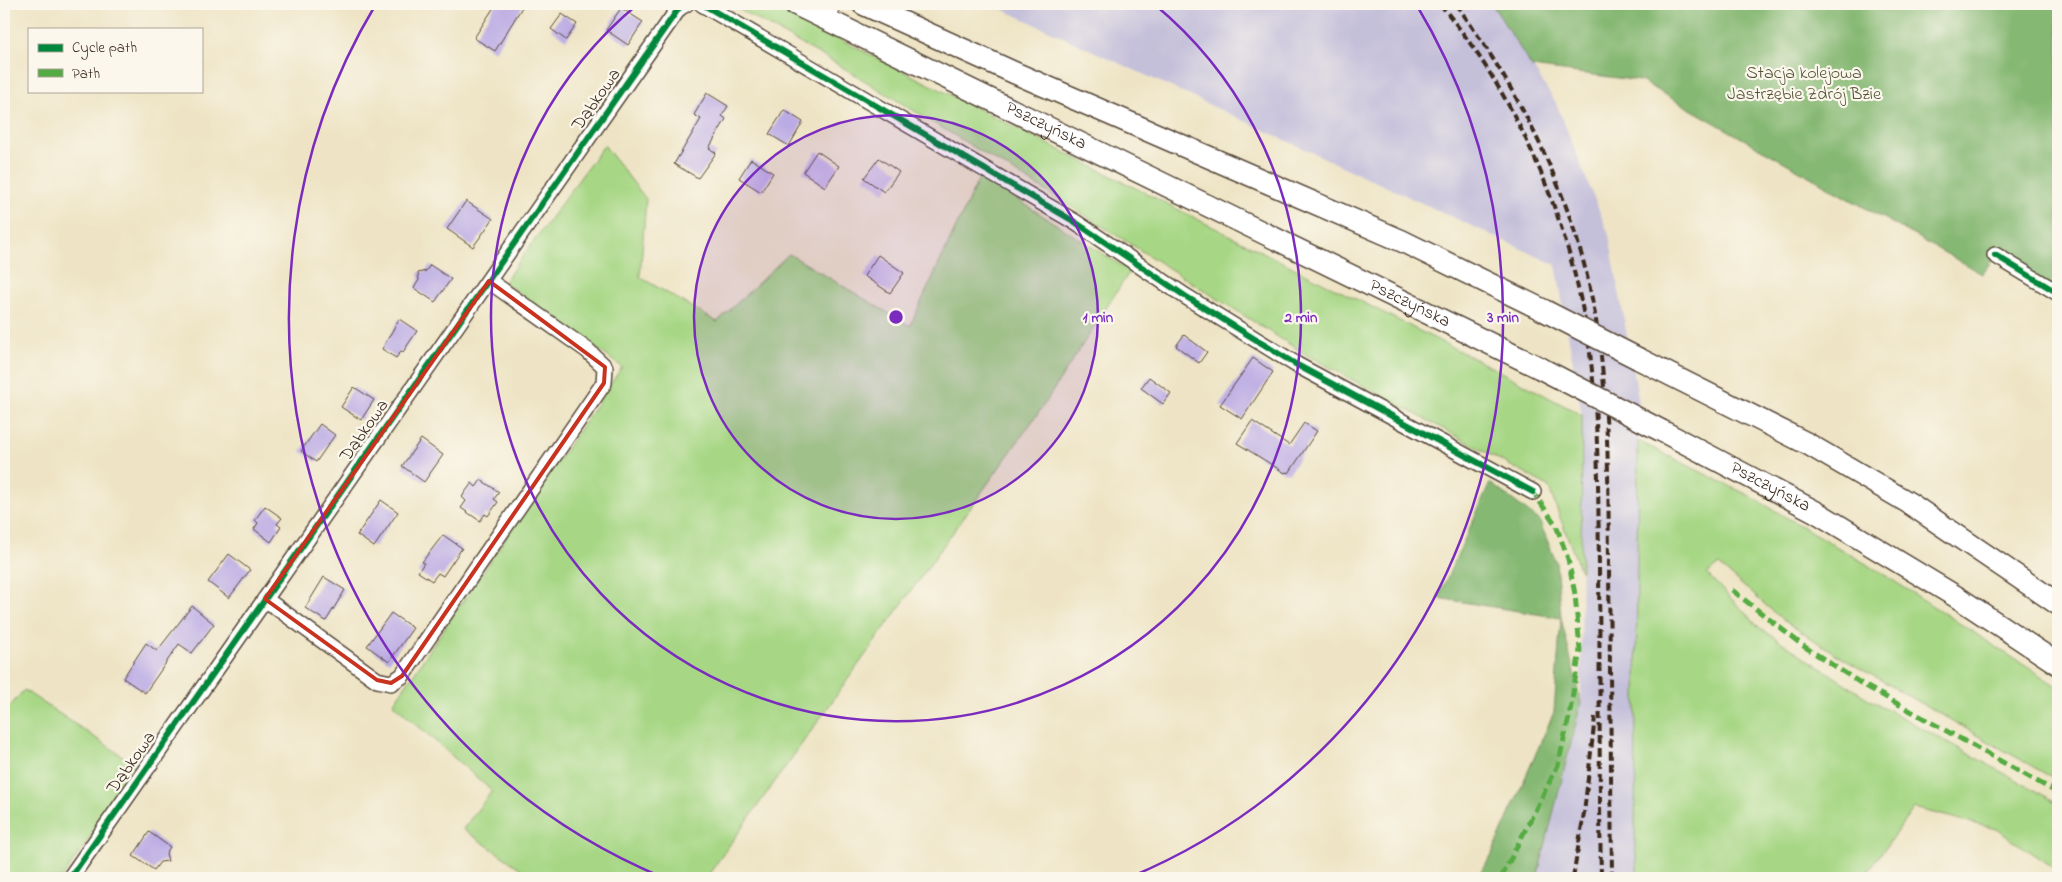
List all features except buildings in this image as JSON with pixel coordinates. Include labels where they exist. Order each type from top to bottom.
[{"type":"main road","name":"Pszczyńska","points":[[795,4],[833,12],[1662,431],[1816,512],[1960,599],[2058,664]]},
{"type":"main road","name":"Pszczyńska","points":[[862,4],[1015,73],[1393,237],[1545,311],[1833,459],[1909,503],[2058,604]]},
{"type":"street","name":"Dąbkowa","points":[[70,878],[679,8],[686,4]]},
{"type":"street","points":[[702,4],[1075,222],[1185,296],[1298,365],[1533,492]]},
{"type":"street","points":[[1995,255],[2058,293]]},
{"type":"street","points":[[266,599],[376,680],[391,683],[402,676],[604,383],[605,367],[587,350],[488,281]]},
{"type":"highlighted area","points":[[489,281],[605,367],[604,383],[402,676],[391,683],[377,680],[265,599]]},
{"type":"shaded area","points":[[991,4],[1492,4],[1556,103],[1609,235],[1639,403],[1635,843],[1638,878],[1537,878],[1581,703],[1582,415],[1556,265]]},
{"type":"green space","points":[[729,4],[770,4],[1495,369],[1582,415],[1581,572],[1548,486],[1305,354],[1075,209],[839,65]]},
{"type":"green space","name":"Stacja kolejowa Jastrzębie Zdrój Bzie","points":[[1492,4],[2054,5],[2058,9],[2058,292],[1995,256],[1982,274],[1641,81],[1532,67]]},
{"type":"green space","points":[[604,145],[646,199],[640,277],[717,322],[789,254],[910,326],[980,176],[1130,271],[1041,409],[706,878],[534,878],[463,829],[492,791],[393,704],[622,367],[504,282]]},
{"type":"green space","points":[[1638,441],[1750,496],[1880,572],[2058,687],[2058,781],[1842,658],[1783,620],[1719,565],[1707,574],[1760,628],[1867,698],[2058,803],[2058,871],[1996,829],[1914,808],[1863,878],[1638,878],[1635,843]]},
{"type":"green space","points":[[1490,483],[1539,520],[1556,562],[1561,618],[1438,598]]},
{"type":"green space","points":[[1561,618],[1581,703],[1537,878],[1477,878],[1491,856],[1554,712]]},
{"type":"green space","points":[[24,690],[139,767],[62,878],[4,878],[4,713]]},
{"type":"railway","points":[[1440,4],[1469,42],[1519,124],[1539,168],[1556,213],[1571,259],[1582,306],[1593,380],[1598,460],[1601,878]]},
{"type":"railway","points":[[1456,4],[1497,65],[1548,161],[1574,229],[1584,264],[1599,339],[1608,453],[1612,878]]},
{"type":"railway","points":[[1573,878],[1584,813],[1595,717]]},
{"type":"marked path","points":[[1501,878],[1558,765],[1569,717],[1580,650],[1575,594],[1568,559],[1556,525],[1533,492]]},
{"type":"marked path","points":[[1732,590],[1802,645],[1862,684],[2058,793]]},
{"type":"cycle path","points":[[70,878],[679,8],[686,4]]},
{"type":"cycle path","points":[[702,4],[1075,222],[1185,296],[1297,365],[1533,492]]},
{"type":"cycle path","points":[[1995,255],[2058,293]]}]
